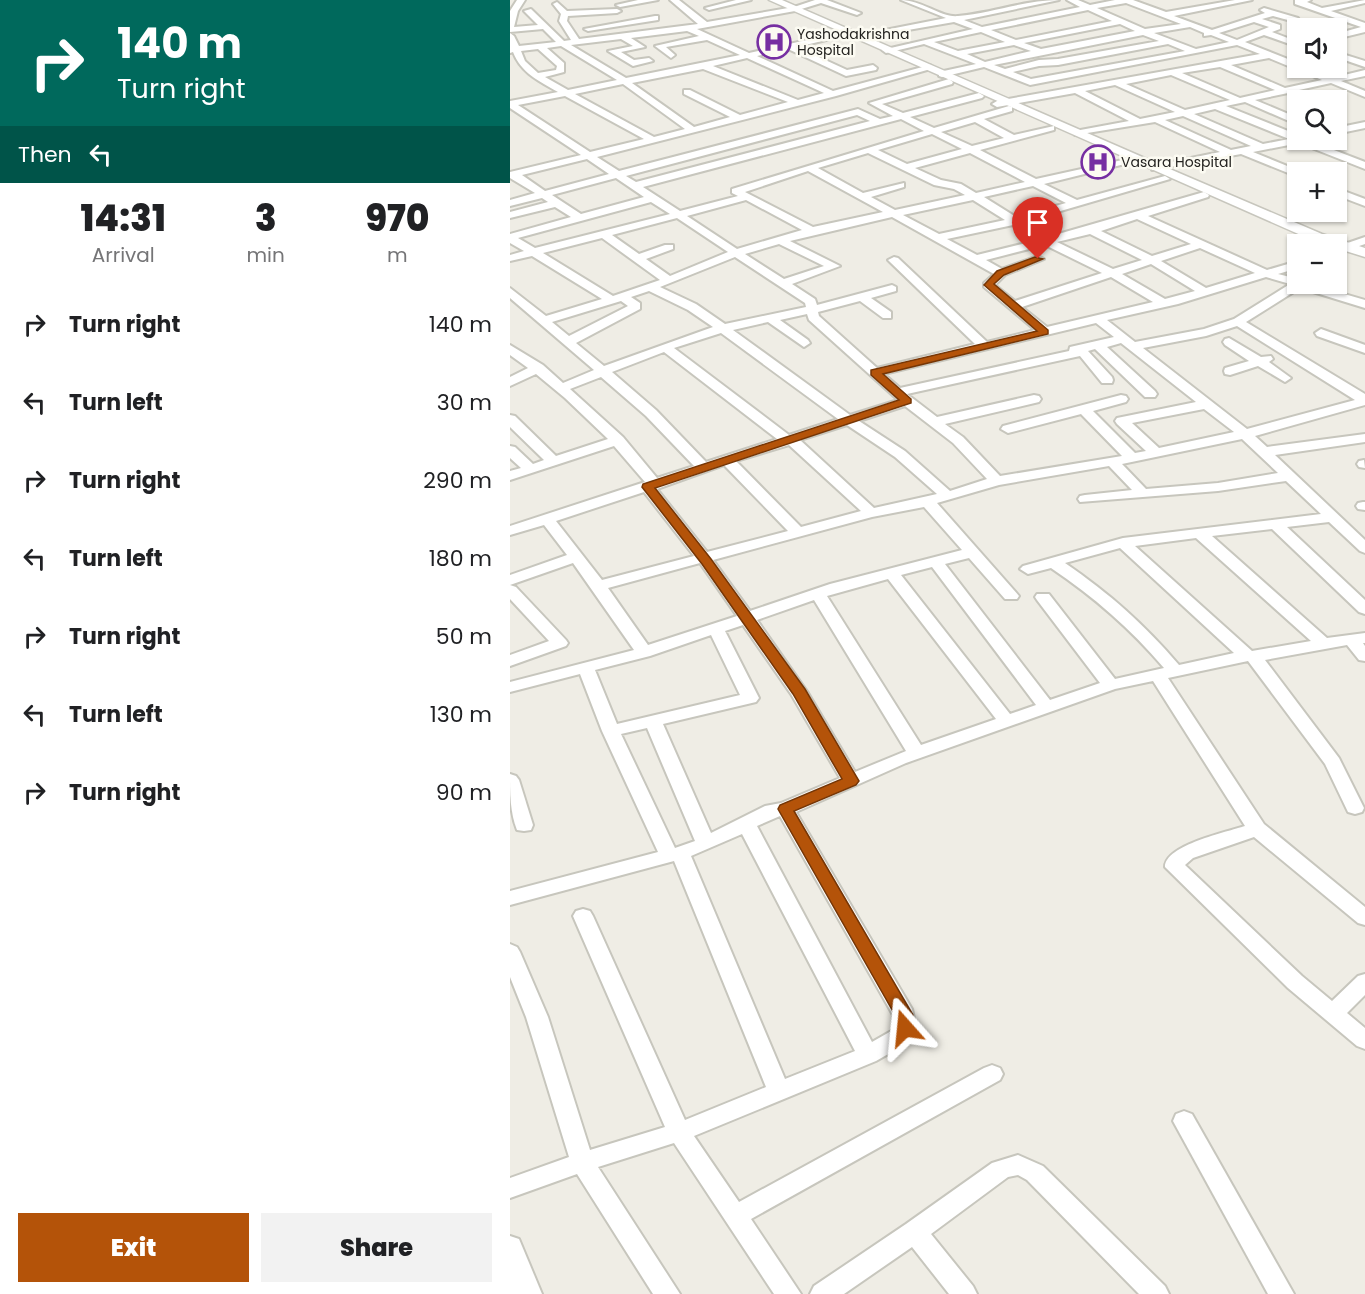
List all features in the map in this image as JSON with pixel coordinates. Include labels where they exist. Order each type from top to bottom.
[{"type":"main road","points":[[762,0],[886,50],[1051,128],[1131,161],[1156,168],[1310,234]]},
{"type":"main road","points":[[775,0],[794,12],[840,34],[926,69]]},
{"type":"main road","points":[[946,78],[979,96],[1078,133],[1165,179],[1296,234]]},
{"type":"main road","points":[[1347,251],[1365,253]]},
{"type":"main road","points":[[1347,253],[1365,261]]},
{"type":"street","points":[[565,14],[654,0]]},
{"type":"street","points":[[674,0],[705,25]]},
{"type":"street","points":[[726,21],[706,6],[747,0]]},
{"type":"street","points":[[769,24],[822,0],[857,13]]},
{"type":"street","points":[[905,0],[1040,52]]},
{"type":"street","points":[[888,32],[1054,0]]},
{"type":"street","points":[[1071,0],[1119,22],[1287,90]]},
{"type":"street","points":[[886,50],[1126,0],[1287,62]]},
{"type":"street","points":[[1196,0],[1276,27]]},
{"type":"street","points":[[955,54],[1012,41],[1242,0],[1289,18]]},
{"type":"street","points":[[1307,0],[1298,2],[1365,28]]},
{"type":"street","points":[[1302,18],[1363,1]]},
{"type":"street","points":[[516,4],[510,24],[543,27]]},
{"type":"street","points":[[557,4],[565,14]]},
{"type":"street","points":[[616,24],[613,18],[619,5]]},
{"type":"street","points":[[639,8],[671,30]]},
{"type":"street","points":[[1191,10],[1213,18]]},
{"type":"street","points":[[528,11],[562,43],[624,81],[692,130]]},
{"type":"street","points":[[652,140],[536,76],[521,62],[512,45],[595,40],[794,12]]},
{"type":"street","points":[[1003,72],[1035,64],[1094,56],[1211,33],[1274,13]]},
{"type":"street","points":[[565,14],[563,21],[577,42]]},
{"type":"street","points":[[595,40],[586,27],[655,18]]},
{"type":"street","points":[[1224,22],[1234,26]]},
{"type":"street","points":[[1030,82],[1156,60],[1236,43],[1287,23]]},
{"type":"street","points":[[874,104],[982,65],[1070,46],[1190,25]]},
{"type":"street","points":[[688,28],[746,56],[838,93],[874,104],[972,150],[1074,203]]},
{"type":"street","points":[[1347,34],[1365,28]]},
{"type":"street","points":[[671,55],[659,46],[725,32]]},
{"type":"street","points":[[1264,32],[1287,41]]},
{"type":"street","points":[[510,104],[703,66],[840,34]]},
{"type":"street","points":[[622,36],[641,47],[612,51],[633,63],[649,61]]},
{"type":"street","points":[[782,37],[792,45],[846,73],[871,83]]},
{"type":"street","points":[[1104,40],[1183,71]]},
{"type":"street","points":[[925,41],[1057,93]]},
{"type":"street","points":[[536,76],[560,72],[561,65],[539,45]]},
{"type":"street","points":[[1070,46],[1147,77]]},
{"type":"street","points":[[1347,53],[1357,51]]},
{"type":"street","points":[[812,231],[736,191],[809,167],[976,119],[1004,105],[1057,93],[1287,52]]},
{"type":"street","points":[[1347,58],[1365,64]]},
{"type":"street","points":[[703,66],[798,103]]},
{"type":"street","points":[[846,73],[873,68]]},
{"type":"street","points":[[511,174],[765,112],[926,69]]},
{"type":"street","points":[[1172,73],[1287,118]]},
{"type":"street","points":[[1078,133],[1156,119],[1365,73]]},
{"type":"street","points":[[1327,78],[1365,94]]},
{"type":"street","points":[[1117,83],[1261,147]]},
{"type":"street","points":[[1077,90],[1138,122]]},
{"type":"street","points":[[687,92],[739,118]]},
{"type":"street","points":[[634,186],[979,96]]},
{"type":"street","points":[[510,104],[811,302],[813,317],[902,396],[958,440],[997,481]]},
{"type":"street","points":[[1214,105],[1287,135]]},
{"type":"street","points":[[765,112],[797,128]]},
{"type":"street","points":[[510,203],[858,112],[879,122]]},
{"type":"street","points":[[976,119],[1014,139]]},
{"type":"street","points":[[1156,119],[1229,153]]},
{"type":"street","points":[[717,124],[728,129]]},
{"type":"street","points":[[1347,129],[1363,127]]},
{"type":"street","points":[[908,167],[1051,128]]},
{"type":"street","points":[[674,135],[705,152]]},
{"type":"street","points":[[738,135],[763,151]]},
{"type":"street","points":[[1156,168],[1287,142]]},
{"type":"street","points":[[620,148],[626,149],[637,157],[662,163]]},
{"type":"street","points":[[870,150],[938,183],[957,186],[1048,242],[1110,272],[1163,303]]},
{"type":"street","points":[[1324,150],[1365,166]]},
{"type":"street","points":[[1241,151],[1287,170]]},
{"type":"street","points":[[543,321],[650,287],[738,252],[778,240],[1131,161]]},
{"type":"street","points":[[809,167],[1001,273]]},
{"type":"street","points":[[511,174],[580,218]]},
{"type":"street","points":[[937,238],[1014,221],[1165,179]]},
{"type":"street","points":[[861,197],[900,185]]},
{"type":"street","points":[[977,259],[1091,230],[1204,195]]},
{"type":"street","points":[[1347,196],[1365,203]]},
{"type":"street","points":[[510,258],[747,197]]},
{"type":"street","points":[[510,238],[653,198]]},
{"type":"street","points":[[510,215],[557,204]]},
{"type":"street","points":[[1139,216],[1268,274],[1287,280]]},
{"type":"street","points":[[1091,230],[1177,273],[1205,292]]},
{"type":"street","points":[[604,234],[668,280]]},
{"type":"street","points":[[510,238],[531,252],[636,306],[568,342]]},
{"type":"street","points":[[778,240],[834,266],[785,283]]},
{"type":"street","points":[[1347,247],[1365,240]]},
{"type":"street","points":[[1013,306],[1110,272],[1201,244]]},
{"type":"street","points":[[637,258],[669,247]]},
{"type":"street","points":[[1038,259],[1001,273],[988,285],[1045,332]]},
{"type":"street","points":[[894,260],[984,346]]},
{"type":"street","points":[[875,372],[1163,303],[1287,268]]},
{"type":"street","points":[[650,287],[692,307],[723,328],[794,378],[849,421],[900,454],[947,496]]},
{"type":"street","points":[[563,387],[665,347],[723,328],[863,298],[892,289]]},
{"type":"street","points":[[510,531],[849,421],[902,396],[1075,348],[1206,332],[1238,322],[1287,291]]},
{"type":"street","points":[[510,292],[651,412],[704,469]]},
{"type":"street","points":[[1334,294],[1365,304]]},
{"type":"street","points":[[863,298],[887,315]]},
{"type":"street","points":[[771,319],[804,343]]},
{"type":"street","points":[[1098,319],[1245,434],[1364,547]]},
{"type":"street","points":[[1238,322],[1365,400]]},
{"type":"street","points":[[1320,333],[1365,349]]},
{"type":"street","points":[[1229,342],[1285,378]]},
{"type":"street","points":[[1098,345],[1150,394]]},
{"type":"street","points":[[665,347],[790,440],[871,513]]},
{"type":"street","points":[[1075,348],[1107,380]]},
{"type":"street","points":[[510,349],[563,387],[618,440],[800,693],[851,781]]},
{"type":"street","points":[[1230,371],[1288,352]]},
{"type":"street","points":[[510,382],[538,368]]},
{"type":"street","points":[[935,423],[1034,399]]},
{"type":"street","points":[[1008,429],[1121,399]]},
{"type":"street","points":[[598,586],[997,481],[1132,458],[1245,434],[1365,400]]},
{"type":"street","points":[[1156,453],[1122,421],[1207,404]]},
{"type":"street","points":[[1084,409],[1132,458]]},
{"type":"street","points":[[510,419],[554,462]]},
{"type":"street","points":[[1264,452],[1365,438]]},
{"type":"street","points":[[510,476],[618,440]]},
{"type":"street","points":[[510,450],[531,470]]},
{"type":"street","points":[[1111,460],[1142,493]]},
{"type":"street","points":[[728,461],[798,532]]},
{"type":"street","points":[[1085,498],[1218,487],[1289,476]]},
{"type":"street","points":[[928,501],[970,553],[1011,596]]},
{"type":"street","points":[[1028,569],[1123,543],[1332,517]]},
{"type":"street","points":[[547,519],[644,652]]},
{"type":"street","points":[[1275,524],[1365,609]]},
{"type":"street","points":[[1199,533],[1323,643]]},
{"type":"street","points":[[1123,543],[1250,656],[1333,762],[1356,808]]},
{"type":"street","points":[[510,687],[644,652],[817,593],[970,553]]},
{"type":"street","points":[[510,580],[575,557]]},
{"type":"street","points":[[936,562],[1047,708]]},
{"type":"street","points":[[1053,562],[1097,592],[1141,631],[1257,829],[1365,918]]},
{"type":"street","points":[[891,572],[1007,722]]},
{"type":"street","points":[[510,590],[560,643],[510,661]]},
{"type":"street","points":[[817,593],[917,754]]},
{"type":"street","points":[[1043,597],[1111,685]]},
{"type":"street","points":[[611,731],[750,698],[715,628]]},
{"type":"street","points":[[510,898],[674,855],[706,844],[772,812],[785,809],[917,754],[1111,685],[1323,643],[1359,640],[1365,656]]},
{"type":"street","points":[[586,668],[611,731],[674,855],[779,1090]]},
{"type":"street","points":[[653,721],[706,844]]},
{"type":"street","points":[[510,780],[524,825]]},
{"type":"street","points":[[510,1188],[582,1162],[679,1132],[868,1055],[901,1036],[905,1028],[904,1015],[785,809]]},
{"type":"street","points":[[747,825],[868,1055]]},
{"type":"street","points":[[1257,829],[1186,853],[1178,857],[1175,867],[1295,982],[1365,1040]]},
{"type":"street","points":[[583,916],[679,1132],[788,1294]]},
{"type":"street","points":[[510,952],[537,1017],[582,1162],[667,1294]]},
{"type":"street","points":[[1333,1013],[1365,982]]},
{"type":"street","points":[[735,1216],[992,1074]]},
{"type":"street","points":[[1184,1120],[1281,1294]]},
{"type":"street","points":[[823,1294],[915,1232],[1000,1170],[1012,1164],[1020,1164],[1035,1173],[1156,1294]]},
{"type":"street","points":[[915,1232],[964,1294]]},
{"type":"street","points":[[510,1247],[522,1291]]},
{"type":"place","name":"Yashodakrishna Hospital","points":[[774,42]]},
{"type":"place","name":"Vasara Hospital","points":[[1098,162]]},
{"type":"route","points":[[905,1028],[904,1015],[785,809],[851,781],[800,693],[706,562],[648,487],[907,401],[875,372],[1045,332],[988,285],[1001,273],[1038,259]]}]
